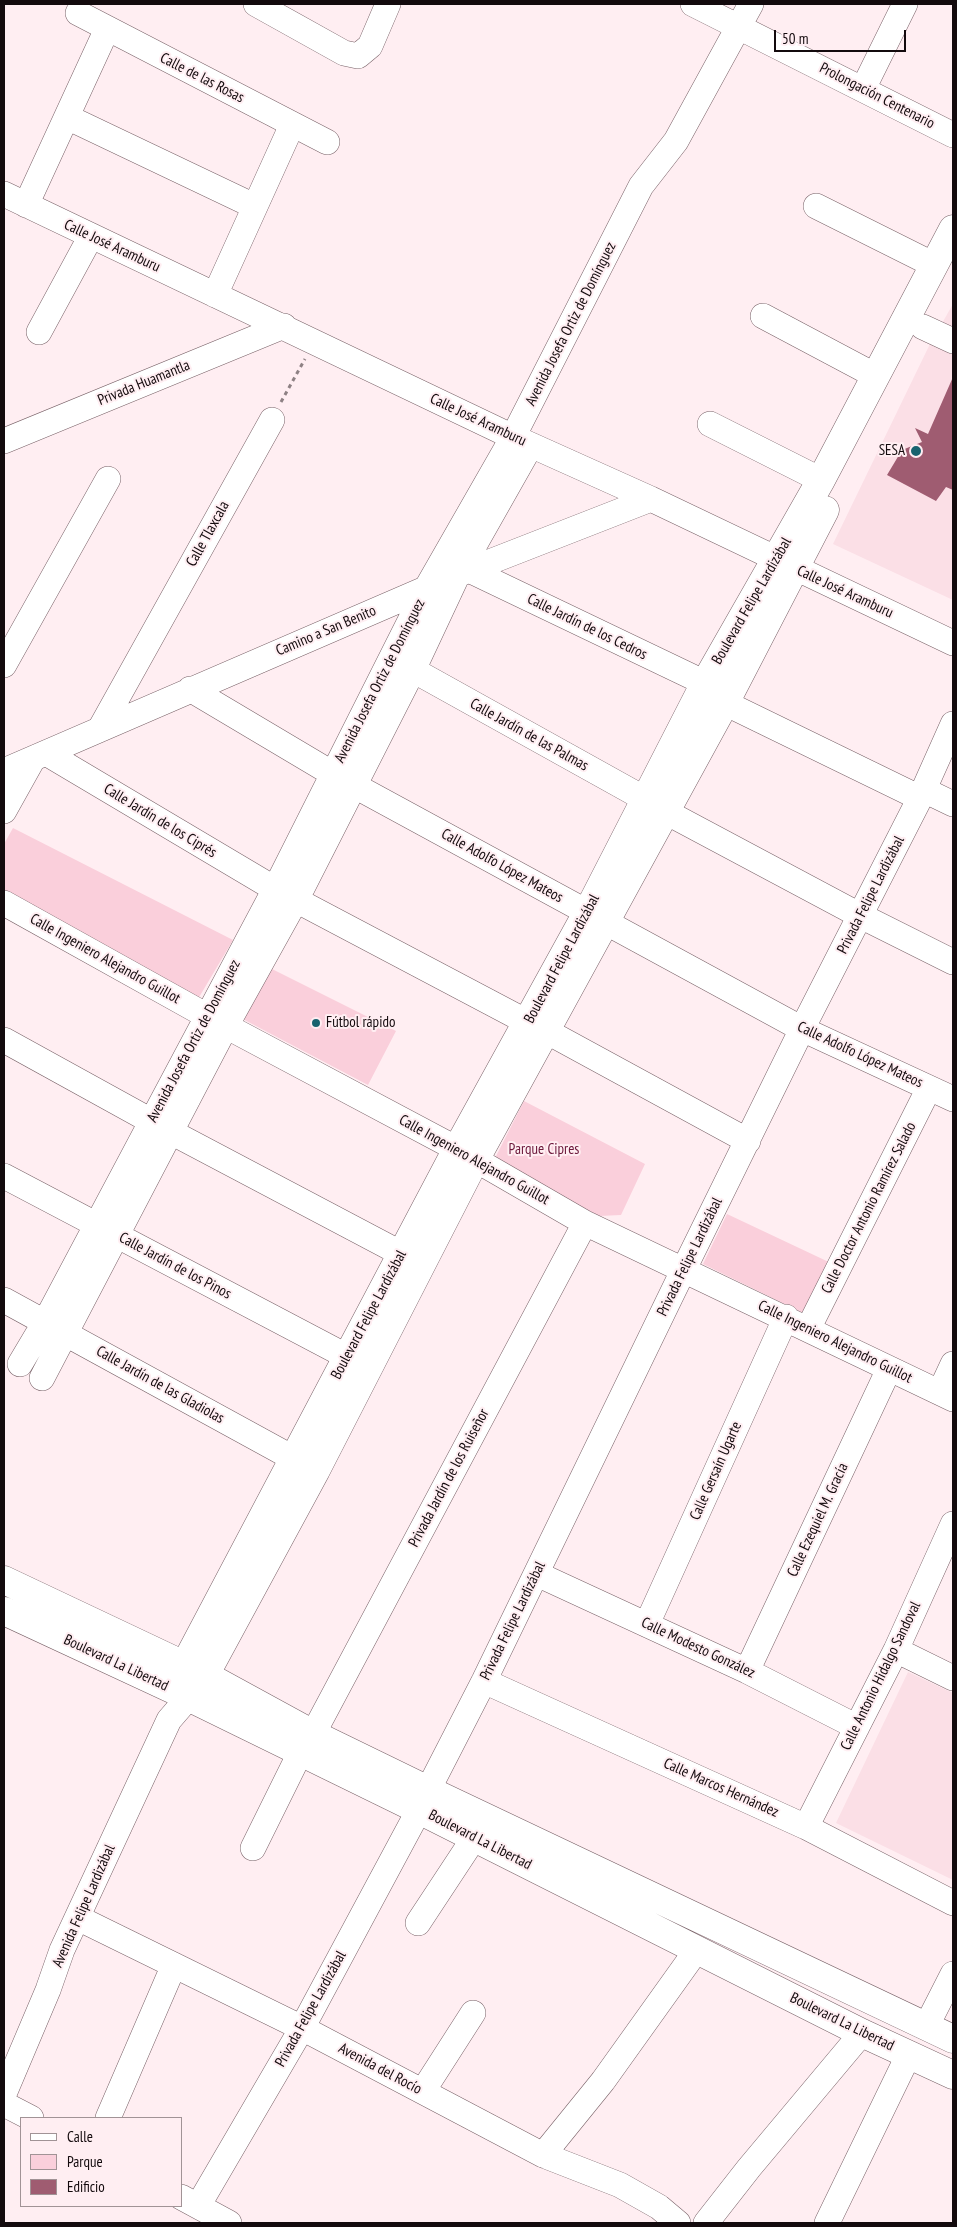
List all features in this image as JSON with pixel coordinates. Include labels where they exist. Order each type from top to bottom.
[{"type":"main road","name":"Boulevard Felipe Lardizábal","points":[[180,1694],[305,1464],[466,1155],[597,918],[656,806],[725,703],[821,480],[889,365],[923,327],[944,266],[953,229]]},
{"type":"main road","name":"Boulevard Felipe Lardizábal","points":[[656,806],[705,683],[785,563],[889,365],[944,266]]},
{"type":"main road","name":"Boulevard Felipe Lardizábal","points":[[305,1464],[346,1356],[402,1254],[466,1155]]},
{"type":"main road","name":"Boulevard La Libertad","points":[[4,1580],[194,1670],[307,1743]]},
{"type":"main road","name":"Boulevard La Libertad","points":[[4,1611],[180,1694],[307,1743],[423,1800],[927,2025],[953,2039]]},
{"type":"main road","name":"Boulevard La Libertad","points":[[423,1800],[474,1838],[862,2033],[953,2076]]},
{"type":"street","points":[[263,5],[344,53],[358,56],[370,46],[388,4]]},
{"type":"street","name":"Prolongación Centenario","points":[[693,4],[953,134]]},
{"type":"street","name":"Avenida Josefa Ortiz de Domínguez","points":[[42,1378],[56,1328],[216,1021],[285,894],[355,785],[464,572],[522,441],[642,186],[676,141],[751,4]]},
{"type":"street","points":[[863,89],[905,4]]},
{"type":"street","name":"Calle de las Rosas","points":[[78,13],[327,142]]},
{"type":"street","points":[[26,205],[107,29]]},
{"type":"street","points":[[67,117],[254,206]]},
{"type":"street","points":[[215,295],[292,125]]},
{"type":"street","name":"Calle José Aramburu","points":[[4,194],[522,441],[651,499],[953,643]]},
{"type":"street","points":[[816,206],[944,266]]},
{"type":"street","points":[[38,332],[91,236]]},
{"type":"street","points":[[763,316],[889,365]]},
{"type":"street","name":"Privada Huamantla","points":[[4,440],[284,326]]},
{"type":"street","points":[[923,327],[953,341]]},
{"type":"street","name":"Calle Tlaxcala","points":[[101,727],[272,420]]},
{"type":"street","points":[[710,424],[821,480]]},
{"type":"street","name":"Avenida Josefa Ortiz de Domínguez","points":[[285,894],[333,774],[385,667],[426,589],[522,441]]},
{"type":"street","points":[[4,665],[108,480]]},
{"type":"street","name":"Camino a San Benito","points":[[4,771],[101,727],[464,572],[651,499]]},
{"type":"street","name":"Calle Jardín de los Cedros","points":[[464,572],[705,683]]},
{"type":"street","name":"Calle Jardín de las Palmas","points":[[413,670],[656,806],[861,916],[953,962]]},
{"type":"street","name":"Calle Adolfo López Mateos","points":[[190,689],[333,774],[802,1029],[953,1099]]},
{"type":"street","points":[[725,703],[922,794],[953,804]]},
{"type":"street","name":"Privada Felipe Lardizábal","points":[[190,2201],[302,2028],[423,1800],[537,1574],[682,1271],[802,1029],[922,794],[953,724]]},
{"type":"street","points":[[4,812],[39,756]]},
{"type":"street","name":"Calle Jardín de los Ciprés","points":[[39,756],[285,894],[748,1140]]},
{"type":"street","name":"Calle Ingeniero Alejandro Guillot","points":[[4,903],[216,1021],[466,1155],[585,1223],[682,1271],[786,1317],[947,1396]]},
{"type":"street","points":[[4,1040],[161,1127],[402,1254]]},
{"type":"street","name":"Calle Doctor Antonio Ramírez Salado","points":[[808,1329],[929,1088]]},
{"type":"street","name":"Calle Jardín de los Pinos","points":[[4,1176],[346,1356]]},
{"type":"street","name":"Privada Jardín de los Ruiseñor","points":[[253,1848],[307,1743],[585,1223]]},
{"type":"street","name":"Calle Jardín de las Gladiolas","points":[[4,1300],[305,1464]]},
{"type":"street","name":"Calle Gersaín Ugarte","points":[[647,1624],[786,1317]]},
{"type":"street","name":"Avenida Josefa Ortiz de Domínguez","points":[[20,1364],[56,1328]]},
{"type":"street","points":[[947,1396],[953,1364]]},
{"type":"street","name":"Calle Ezequiel M. Gracía","points":[[747,1671],[889,1369]]},
{"type":"street","name":"Calle Antonio Hidalgo Sandoval","points":[[806,1827],[896,1650],[952,1532]]},
{"type":"street","name":"Calle Modesto González","points":[[537,1574],[747,1671],[857,1727]]},
{"type":"street","points":[[896,1650],[953,1678]]},
{"type":"street","name":"Calle Marcos Hernández","points":[[484,1681],[806,1827],[953,1903]]},
{"type":"street","name":"Avenida Felipe Lardizábal","points":[[4,2094],[48,1990],[62,1950],[180,1694]]},
{"type":"street","points":[[418,1924],[474,1838]]},
{"type":"street","name":"Avenida del Rocío","points":[[78,1918],[302,2028],[543,2155],[620,2185],[658,2207],[678,2223]]},
{"type":"street","points":[[543,2155],[603,2081],[696,1950]]},
{"type":"street","points":[[108,2117],[174,1965]]},
{"type":"street","points":[[927,2025],[953,1974]]},
{"type":"street","points":[[423,2092],[473,2014]]},
{"type":"street","points":[[706,2223],[749,2168],[862,2033]]},
{"type":"street","points":[[827,2223],[909,2054]]},
{"type":"street","points":[[4,2104],[29,2117]]},
{"type":"street","points":[[190,2201],[229,2223]]},
{"type":"path","points":[[272,420],[315,341]]},
{"type":"shaded area","name":"SESA","points":[[953,304],[953,600],[833,544],[929,346]]},
{"type":"shaded area","points":[[908,1672],[953,1693],[953,1880],[836,1823]]},
{"type":"green space","points":[[13,828],[233,940],[198,999],[4,896],[4,844]]},
{"type":"green space","name":"Fútbol rápido","points":[[266,966],[396,1031],[368,1085],[237,1016]]},
{"type":"green space","name":"Parque Cipres","points":[[524,1101],[645,1164],[621,1215],[599,1216],[492,1164]]},
{"type":"green space","points":[[727,1214],[833,1264],[809,1316],[703,1264]]},
{"type":"building","points":[[953,377],[953,490],[946,487],[936,501],[887,475],[902,450],[922,442],[915,428],[928,434]]},
{"type":"place","name":"SESA","points":[[916,451]]},
{"type":"place","name":"Fútbol rápido","points":[[316,1023]]}]
